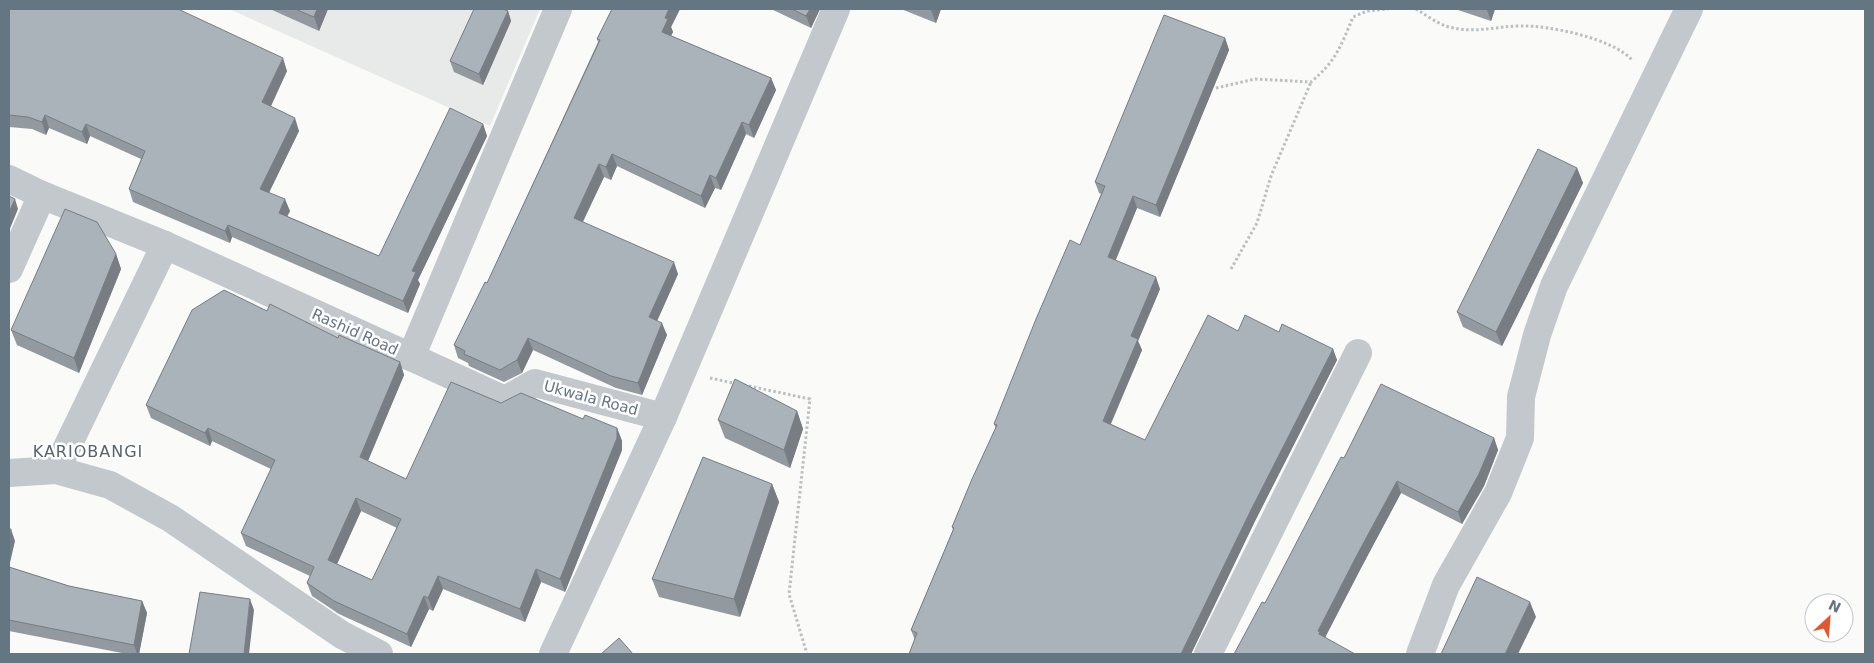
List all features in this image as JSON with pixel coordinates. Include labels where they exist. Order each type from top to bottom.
[{"type":"street","name":"Rashid Road","points":[[9,179],[42,195],[165,245],[411,357],[558,9]]},
{"type":"street","points":[[553,654],[683,372],[836,9]]},
{"type":"street","points":[[1420,654],[1446,585],[1498,493],[1520,438],[1521,397],[1537,335],[1554,286],[1688,9]]},
{"type":"street","points":[[9,270],[42,195]]},
{"type":"street","points":[[56,470],[165,245]]},
{"type":"street","points":[[1208,654],[1358,353]]},
{"type":"street","name":"Ukwala Road","points":[[411,357],[505,400],[535,383],[663,417]]},
{"type":"street","points":[[9,473],[56,470],[110,485],[170,518],[342,635],[378,654]]},
{"type":"path","points":[[1231,269],[1257,222],[1272,176],[1311,82],[1329,67],[1342,45],[1353,17],[1367,11],[1388,9]]},
{"type":"path","points":[[1416,9],[1448,27],[1483,31],[1522,26],[1560,31],[1609,42],[1628,54],[1641,70],[1651,87]]},
{"type":"path","points":[[1216,88],[1254,79],[1311,82]]},
{"type":"path","points":[[683,372],[810,399],[789,594],[807,654]]},
{"type":"shaded area","points":[[229,9],[540,9],[490,126]]},
{"type":"building","points":[[9,9],[178,9],[283,58],[262,102],[295,118],[260,189],[285,199],[279,213],[379,256],[450,108],[483,124],[412,271],[416,272],[403,301],[228,225],[225,231],[129,189],[145,151],[86,124],[82,132],[45,115],[42,122],[28,117],[9,115]]},
{"type":"building","points":[[295,9],[317,9],[314,17]]},
{"type":"building","points":[[474,9],[503,9],[508,11],[479,74],[450,61]]},
{"type":"building","points":[[612,9],[669,9],[665,18],[668,19],[662,32],[771,78],[749,125],[742,122],[716,178],[710,175],[701,196],[612,154],[606,167],[599,164],[574,218],[674,262],[649,317],[662,323],[638,383],[611,376],[528,338],[517,360],[500,370],[464,354],[465,351],[454,345],[485,282],[487,283],[600,40],[597,39]]},
{"type":"building","points":[[792,9],[810,9],[806,16]]},
{"type":"building","points":[[1164,15],[1225,38],[1156,205],[1133,196],[1108,257],[1156,277],[1131,336],[1138,339],[1103,421],[1145,440],[1208,315],[1238,331],[1245,315],[1279,332],[1282,324],[1333,349],[1251,510],[1181,654],[909,654],[917,633],[911,630],[954,528],[952,527],[972,479],[997,425],[994,424],[1036,319],[1070,240],[1080,245],[1105,186],[1095,182]]},
{"type":"building","points":[[1538,149],[1577,168],[1496,332],[1457,312]]},
{"type":"building","points":[[9,196],[15,199],[9,212]]},
{"type":"building","points":[[65,209],[97,222],[116,254],[74,358],[11,330]]},
{"type":"building","points":[[224,290],[267,311],[270,304],[338,338],[339,335],[400,362],[360,457],[406,479],[451,382],[501,403],[521,393],[583,419],[585,415],[617,428],[617,438],[560,579],[536,569],[520,609],[438,576],[428,598],[424,596],[407,634],[334,601],[307,583],[314,567],[241,533],[275,460],[208,428],[205,433],[146,405],[192,310]],"holes":[[[356,498],[401,519],[372,580],[328,560]]]},
{"type":"building","points":[[735,379],[797,411],[784,450],[718,420]]},
{"type":"building","points":[[1381,384],[1494,438],[1479,474],[1458,512],[1397,481],[1318,631],[1320,632],[1319,634],[1355,654],[1234,654],[1262,602],[1265,603],[1341,457],[1344,458]]},
{"type":"building","points":[[703,457],[772,484],[734,599],[652,579]]},
{"type":"building","points":[[9,567],[69,586],[142,601],[134,645],[9,620]]},
{"type":"building","points":[[1477,577],[1530,602],[1505,654],[1441,654]]},
{"type":"building","points":[[200,592],[250,599],[244,654],[189,654]]},
{"type":"building","points":[[619,638],[633,654],[601,654]]},
{"type":"district","name":"KARIOBANGI","points":[[88,451]]}]
